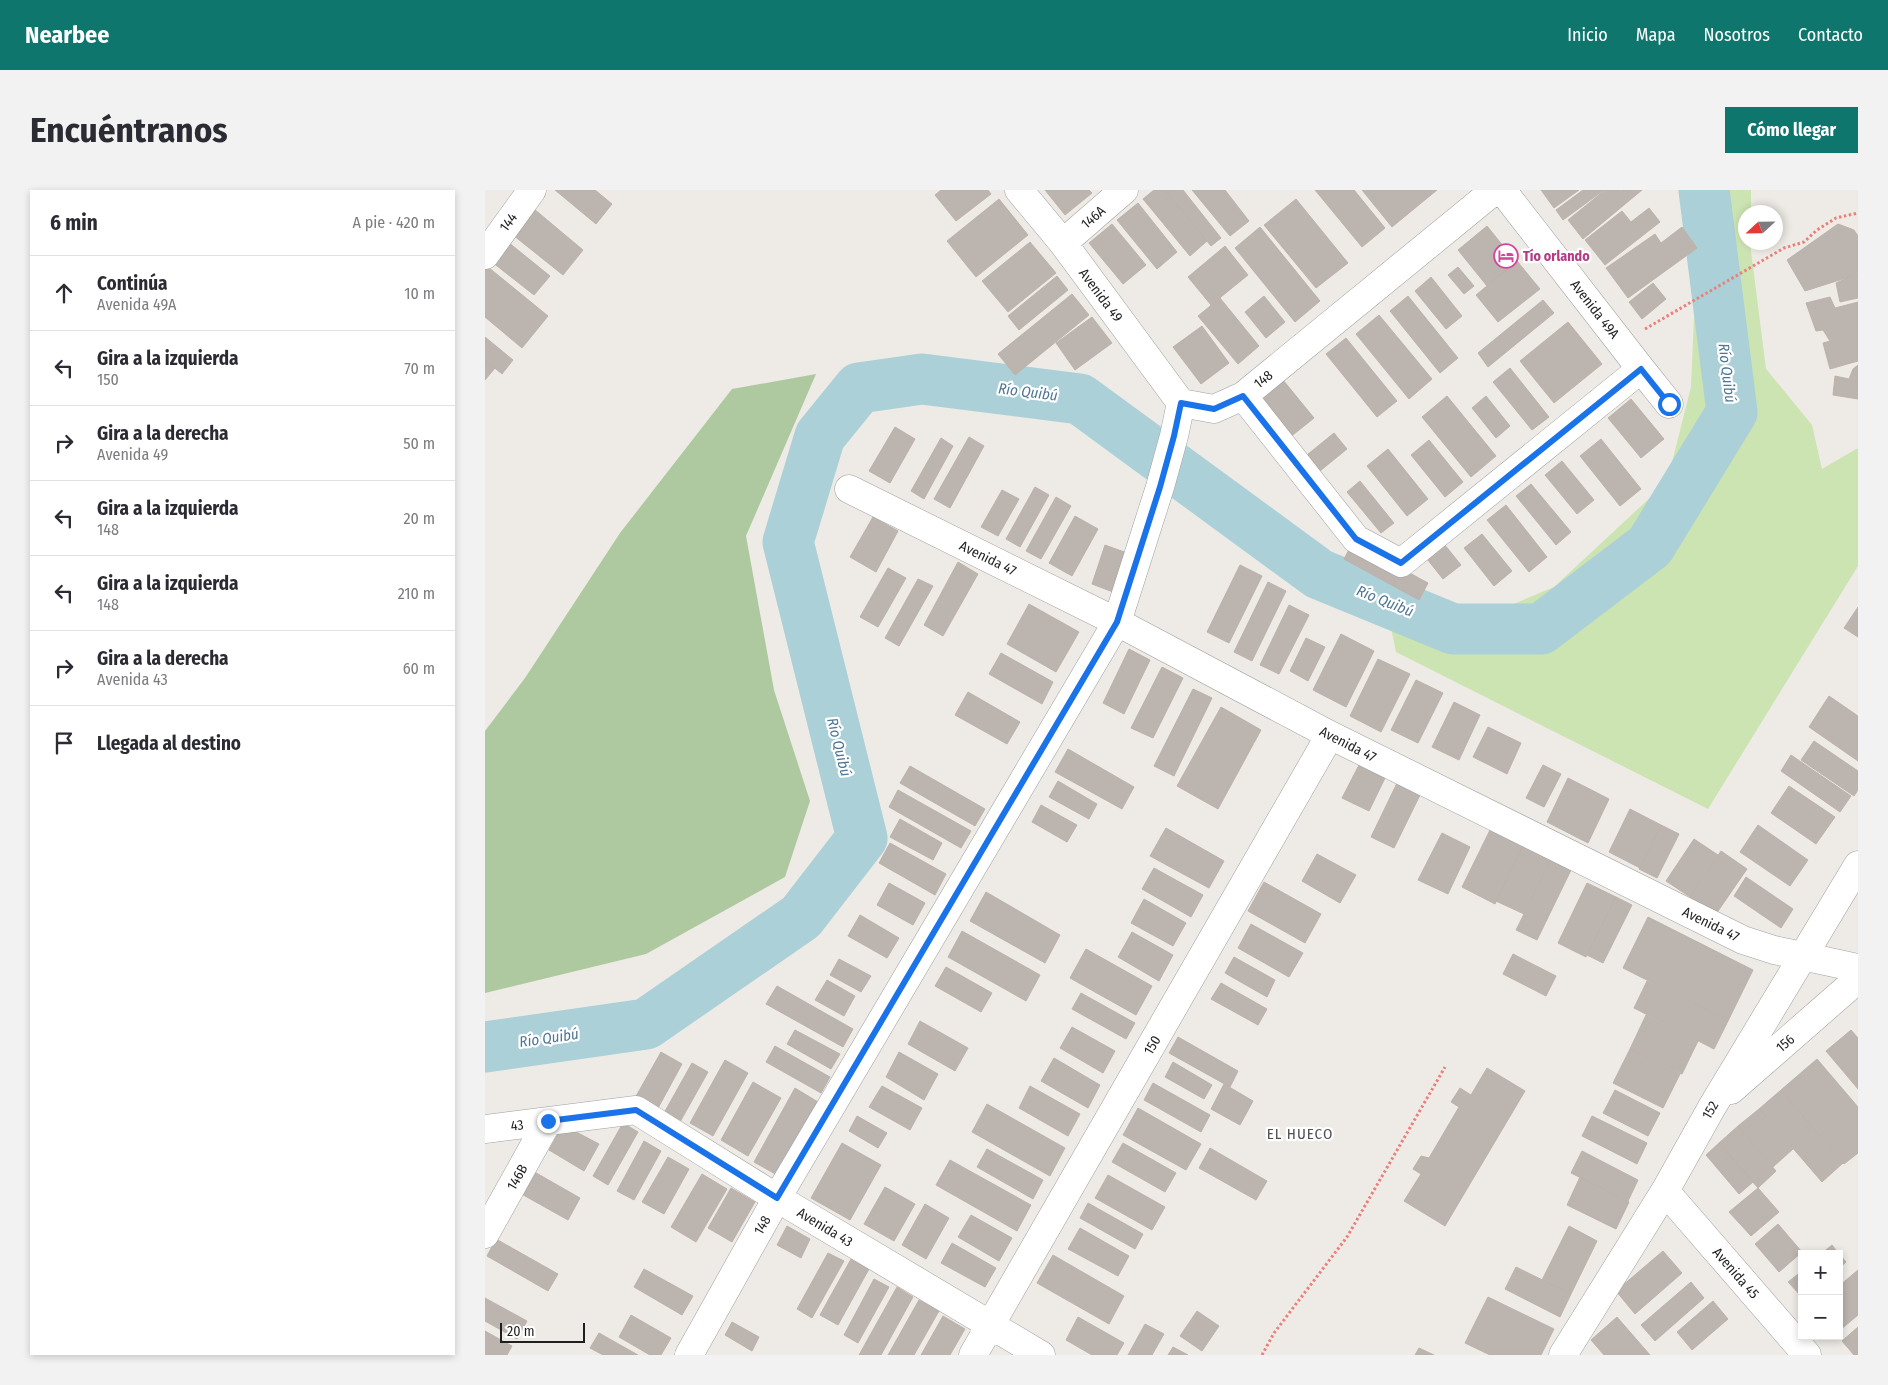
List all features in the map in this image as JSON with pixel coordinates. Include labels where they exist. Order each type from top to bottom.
[{"type":"street","name":"144","points":[[485,255],[531,190]]},
{"type":"street","name":"Avenida 49","points":[[1019,190],[1063,243],[1181,403]]},
{"type":"street","name":"146A","points":[[1063,243],[1124,190]]},
{"type":"street","name":"148","points":[[689,1355],[777,1198],[1117,622],[1160,487],[1181,403],[1214,409],[1243,396],[1495,190]]},
{"type":"street","name":"Avenida 49A","points":[[1502,190],[1669,404]]},
{"type":"street","points":[[1243,396],[1356,539],[1401,563],[1641,369]]},
{"type":"street","name":"Avenida 47","points":[[849,489],[1117,622],[1330,735],[1743,940],[1774,950],[1858,968]]},
{"type":"street","name":"150","points":[[973,1355],[1330,735]]},
{"type":"street","name":"152","points":[[1563,1355],[1665,1191],[1712,1107],[1858,865]]},
{"type":"street","name":"156","points":[[1712,1107],[1858,979]]},
{"type":"street","name":"Avenida 43","points":[[548,1121],[636,1110],[777,1198],[1041,1355]]},
{"type":"street","name":"43","points":[[485,1129],[548,1121]]},
{"type":"street","name":"146B","points":[[485,1234],[548,1121]]},
{"type":"street","name":"Avenida 45","points":[[1665,1191],[1807,1355]]},
{"type":"path","points":[[1621,343],[1784,248],[1804,242],[1817,230],[1836,218],[1858,213]]},
{"type":"path","points":[[1262,1355],[1274,1333],[1347,1237],[1445,1067]]},
{"type":"green space","points":[[1679,190],[1751,190],[1751,205],[1738,205],[1738,250],[1751,250],[1766,369],[1812,425],[1822,469],[1858,448],[1858,566],[1708,809],[1396,652],[1382,584],[1419,602],[1504,608],[1554,587],[1667,482],[1691,387],[1697,248]]},
{"type":"green space","points":[[816,374],[746,536],[774,690],[810,801],[785,877],[646,954],[485,993],[485,731],[525,678],[620,533],[732,389]]},
{"type":"building","points":[[555,190],[595,190],[612,204],[596,224]]},
{"type":"building","points":[[941,190],[988,190],[991,194],[956,221],[935,195]]},
{"type":"building","points":[[1045,190],[1089,190],[1092,193],[1065,215]]},
{"type":"building","points":[[1154,190],[1165,190],[1207,241],[1190,256],[1143,199]]},
{"type":"building","points":[[1165,190],[1183,190],[1221,238],[1211,246]]},
{"type":"building","points":[[1192,190],[1225,190],[1249,221],[1230,236]]},
{"type":"building","points":[[1315,190],[1354,190],[1385,228],[1362,247]]},
{"type":"building","points":[[1362,190],[1437,190],[1392,227]]},
{"type":"building","points":[[1541,190],[1579,190],[1554,208]]},
{"type":"building","points":[[1583,190],[1604,190],[1563,220],[1556,210]]},
{"type":"building","points":[[1605,190],[1642,190],[1583,239],[1568,220]]},
{"type":"building","points":[[999,199],[1028,235],[976,277],[947,241]]},
{"type":"building","points":[[1296,199],[1348,263],[1316,288],[1264,225]]},
{"type":"building","points":[[1138,203],[1177,252],[1157,269],[1117,220]]},
{"type":"building","points":[[1649,208],[1660,222],[1605,265],[1585,240],[1622,211],[1631,222]]},
{"type":"building","points":[[534,209],[583,250],[563,275],[513,235]]},
{"type":"building","points":[[1112,224],[1146,265],[1123,284],[1089,243]]},
{"type":"building","points":[[1838,224],[1854,230],[1858,236],[1858,272],[1849,277],[1805,291],[1787,260]]},
{"type":"building","points":[[1487,226],[1516,262],[1487,286],[1458,250]]},
{"type":"building","points":[[1260,227],[1320,301],[1295,322],[1235,248]]},
{"type":"building","points":[[1682,227],[1697,248],[1628,298],[1606,268],[1655,234],[1661,243]]},
{"type":"building","points":[[508,242],[550,276],[534,295],[492,262]]},
{"type":"building","points":[[1030,242],[1056,273],[1008,312],[982,281]]},
{"type":"building","points":[[1225,246],[1248,275],[1211,305],[1188,277]]},
{"type":"building","points":[[1517,261],[1540,289],[1498,322],[1476,295]]},
{"type":"building","points":[[488,267],[548,316],[522,348],[485,317],[485,270]]},
{"type":"building","points":[[1458,267],[1474,286],[1464,294],[1448,275]]},
{"type":"building","points":[[1858,273],[1858,298],[1840,302],[1836,283]]},
{"type":"building","points":[[1057,276],[1068,290],[1019,330],[1008,316]]},
{"type":"building","points":[[1431,277],[1462,316],[1446,329],[1415,291]]},
{"type":"building","points":[[1653,283],[1666,299],[1642,319],[1629,302]]},
{"type":"building","points":[[1072,294],[1089,315],[1015,375],[998,354]]},
{"type":"building","points":[[1264,296],[1285,322],[1266,338],[1245,312]]},
{"type":"building","points":[[1408,296],[1458,358],[1440,373],[1390,311]]},
{"type":"building","points":[[1830,297],[1835,308],[1858,302],[1858,361],[1830,369],[1823,343],[1830,341],[1823,330],[1816,331],[1806,303]]},
{"type":"building","points":[[1220,298],[1259,346],[1238,364],[1198,316]]},
{"type":"building","points":[[1543,300],[1554,313],[1488,367],[1478,353]]},
{"type":"building","points":[[1379,315],[1432,379],[1409,399],[1356,334]]},
{"type":"building","points":[[1092,317],[1112,343],[1075,370],[1056,343]]},
{"type":"building","points":[[1568,322],[1602,364],[1554,403],[1520,361]]},
{"type":"building","points":[[1202,326],[1229,363],[1201,384],[1173,347]]},
{"type":"building","points":[[485,337],[513,360],[502,374],[485,360]]},
{"type":"building","points":[[1346,338],[1397,401],[1377,417],[1326,354]]},
{"type":"building","points":[[485,360],[495,368],[485,380]]},
{"type":"building","points":[[1858,365],[1858,399],[1833,395],[1835,376],[1849,379],[1853,369]]},
{"type":"building","points":[[1510,368],[1549,417],[1532,430],[1493,382]]},
{"type":"building","points":[[1283,380],[1314,418],[1289,438],[1258,400]]},
{"type":"building","points":[[1447,396],[1496,456],[1471,477],[1422,417]]},
{"type":"building","points":[[1486,396],[1510,426],[1496,438],[1472,408]]},
{"type":"building","points":[[1631,399],[1664,439],[1641,458],[1608,418]]},
{"type":"building","points":[[895,427],[915,439],[890,483],[869,471]]},
{"type":"building","points":[[1334,433],[1347,449],[1315,475],[1302,459]]},
{"type":"building","points":[[969,437],[984,446],[950,508],[934,499]]},
{"type":"building","points":[[941,438],[953,446],[924,499],[911,491]]},
{"type":"building","points":[[1601,439],[1641,489],[1620,506],[1580,456]]},
{"type":"building","points":[[1429,440],[1463,482],[1445,497],[1411,455]]},
{"type":"building","points":[[1388,449],[1428,499],[1407,516],[1367,466]]},
{"type":"building","points":[[1562,461],[1594,500],[1577,514],[1545,475]]},
{"type":"building","points":[[1360,481],[1394,523],[1381,533],[1347,492]]},
{"type":"building","points":[[1531,484],[1571,532],[1556,545],[1516,496]]},
{"type":"building","points":[[1035,487],[1049,495],[1020,547],[1006,539]]},
{"type":"building","points":[[1002,490],[1019,499],[998,536],[981,527]]},
{"type":"building","points":[[1056,497],[1071,506],[1041,559],[1026,551]]},
{"type":"building","points":[[1506,505],[1547,557],[1529,572],[1487,520]]},
{"type":"building","points":[[1075,516],[1098,529],[1072,576],[1049,563]]},
{"type":"building","points":[[873,517],[898,531],[876,572],[850,557]]},
{"type":"building","points":[[1482,534],[1512,571],[1494,586],[1464,548]]},
{"type":"building","points":[[1440,539],[1461,565],[1443,579],[1423,554]]},
{"type":"building","points":[[1353,542],[1428,583],[1419,600],[1344,559]]},
{"type":"building","points":[[1105,545],[1127,553],[1113,592],[1092,584]]},
{"type":"building","points":[[958,562],[978,574],[943,636],[924,625]]},
{"type":"building","points":[[1240,565],[1262,576],[1229,643],[1207,632]]},
{"type":"building","points":[[888,568],[906,578],[878,627],[860,617]]},
{"type":"building","points":[[918,579],[933,586],[899,646],[885,638]]},
{"type":"building","points":[[1268,582],[1286,591],[1252,661],[1234,652]]},
{"type":"building","points":[[1029,604],[1079,632],[1056,672],[1007,644]]},
{"type":"building","points":[[1289,605],[1309,615],[1279,674],[1260,665]]},
{"type":"building","points":[[1858,607],[1858,637],[1844,628]]},
{"type":"building","points":[[1341,634],[1374,651],[1346,707],[1313,690]]},
{"type":"building","points":[[1306,638],[1325,647],[1308,681],[1290,671]]},
{"type":"building","points":[[1129,649],[1150,660],[1124,714],[1103,703]]},
{"type":"building","points":[[1001,653],[1053,682],[1042,704],[989,674]]},
{"type":"building","points":[[1378,659],[1410,674],[1381,732],[1350,716]]},
{"type":"building","points":[[1162,667],[1183,678],[1153,738],[1131,728]]},
{"type":"building","points":[[1416,680],[1443,693],[1418,743],[1391,730]]},
{"type":"building","points":[[1193,689],[1212,698],[1174,776],[1154,766]]},
{"type":"building","points":[[968,692],[1020,722],[1007,744],[955,715]]},
{"type":"building","points":[[1829,696],[1858,716],[1858,761],[1809,727]]},
{"type":"building","points":[[1454,702],[1480,715],[1459,760],[1432,747]]},
{"type":"building","points":[[1221,707],[1261,730],[1218,809],[1177,786]]},
{"type":"building","points":[[1488,727],[1521,743],[1507,774],[1473,757]]},
{"type":"building","points":[[1814,741],[1858,771],[1858,790],[1854,796],[1801,760]]},
{"type":"building","points":[[1068,749],[1134,787],[1122,809],[1055,772]]},
{"type":"building","points":[[1791,755],[1851,796],[1840,812],[1781,771]]},
{"type":"building","points":[[1359,765],[1385,778],[1369,811],[1342,798]]},
{"type":"building","points":[[1543,765],[1561,774],[1544,807],[1526,798]]},
{"type":"building","points":[[910,766],[985,809],[975,826],[900,783]]},
{"type":"building","points":[[1568,778],[1609,799],[1588,843],[1547,822]]},
{"type":"building","points":[[1058,781],[1097,804],[1089,819],[1049,797]]},
{"type":"building","points":[[1398,781],[1421,793],[1394,848],[1371,837]]},
{"type":"building","points":[[1789,786],[1835,817],[1816,844],[1771,813]]},
{"type":"building","points":[[898,790],[971,831],[961,848],[889,807]]},
{"type":"building","points":[[1041,805],[1077,825],[1067,842],[1032,822]]},
{"type":"building","points":[[1630,809],[1661,825],[1640,868],[1609,852]]},
{"type":"building","points":[[900,819],[942,843],[933,860],[890,837]]},
{"type":"building","points":[[1661,825],[1679,834],[1657,878],[1639,869]]},
{"type":"building","points":[[1758,825],[1808,860],[1790,886],[1740,852]]},
{"type":"building","points":[[1166,828],[1224,861],[1209,888],[1150,856]]},
{"type":"building","points":[[1490,830],[1523,846],[1495,904],[1462,887]]},
{"type":"building","points":[[1442,833],[1470,847],[1448,894],[1418,880]]},
{"type":"building","points":[[1694,839],[1718,855],[1690,897],[1666,881]]},
{"type":"building","points":[[890,843],[946,874],[935,895],[879,863]]},
{"type":"building","points":[[1523,846],[1551,860],[1524,914],[1496,901]]},
{"type":"building","points":[[1721,851],[1747,869],[1716,914],[1690,897]]},
{"type":"building","points":[[1317,854],[1356,875],[1340,903],[1302,881]]},
{"type":"building","points":[[1551,860],[1571,870],[1537,940],[1516,930]]},
{"type":"building","points":[[1154,868],[1203,895],[1191,917],[1142,889]]},
{"type":"building","points":[[1746,877],[1793,909],[1781,928],[1734,896]]},
{"type":"building","points":[[1264,882],[1321,914],[1305,943],[1248,911]]},
{"type":"building","points":[[889,883],[925,903],[913,925],[877,905]]},
{"type":"building","points":[[1587,883],[1616,897],[1586,957],[1558,943]]},
{"type":"building","points":[[986,892],[1060,935],[1045,963],[970,921]]},
{"type":"building","points":[[1616,897],[1632,905],[1603,963],[1587,955]]},
{"type":"building","points":[[1144,899],[1186,923],[1173,946],[1131,923]]},
{"type":"building","points":[[860,915],[899,938],[887,958],[848,936]]},
{"type":"building","points":[[1648,917],[1753,970],[1728,1021],[1623,968]]},
{"type":"building","points":[[1251,924],[1303,953],[1289,977],[1238,948]]},
{"type":"building","points":[[962,931],[1040,975],[1026,1001],[948,957]]},
{"type":"building","points":[[1132,932],[1173,955],[1159,981],[1118,957]]},
{"type":"building","points":[[1086,949],[1152,986],[1136,1015],[1070,978]]},
{"type":"building","points":[[1513,954],[1556,976],[1546,996],[1503,974]]},
{"type":"building","points":[[1234,957],[1275,980],[1267,997],[1225,973]]},
{"type":"building","points":[[839,959],[871,976],[861,992],[830,975]]},
{"type":"building","points":[[946,967],[992,993],[981,1012],[935,986]]},
{"type":"building","points":[[827,980],[855,996],[844,1016],[815,1000]]},
{"type":"building","points":[[1647,981],[1728,1021],[1714,1049],[1634,1008]]},
{"type":"building","points":[[1221,983],[1267,1009],[1258,1025],[1211,999]]},
{"type":"building","points":[[777,986],[853,1029],[843,1047],[766,1004]]},
{"type":"building","points":[[1081,993],[1135,1023],[1126,1039],[1072,1009]]},
{"type":"building","points":[[1646,1015],[1698,1041],[1682,1074],[1630,1049]]},
{"type":"building","points":[[920,1021],[968,1048],[955,1071],[908,1044]]},
{"type":"building","points":[[1072,1027],[1115,1051],[1103,1073],[1060,1048]]},
{"type":"building","points":[[795,1030],[840,1054],[831,1069],[787,1044]]},
{"type":"building","points":[[1851,1030],[1858,1038],[1858,1089],[1826,1051]]},
{"type":"building","points":[[1178,1037],[1238,1071],[1230,1087],[1169,1053]]},
{"type":"building","points":[[775,1046],[830,1077],[821,1093],[766,1062]]},
{"type":"building","points":[[1630,1049],[1680,1074],[1663,1108],[1613,1083]]},
{"type":"building","points":[[661,1052],[682,1064],[657,1110],[635,1098]]},
{"type":"building","points":[[899,1052],[938,1074],[924,1100],[886,1077]]},
{"type":"building","points":[[1054,1058],[1100,1085],[1088,1108],[1041,1081]]},
{"type":"building","points":[[1817,1059],[1858,1107],[1858,1153],[1844,1164],[1781,1090]]},
{"type":"building","points":[[725,1060],[748,1073],[713,1136],[690,1123]]},
{"type":"building","points":[[1173,1062],[1212,1085],[1204,1099],[1165,1077]]},
{"type":"building","points":[[692,1063],[708,1072],[680,1122],[664,1113]]},
{"type":"building","points":[[1487,1068],[1525,1091],[1445,1226],[1404,1201],[1421,1174],[1413,1169],[1421,1156],[1429,1158],[1459,1107],[1451,1102],[1460,1088],[1471,1095]]},
{"type":"building","points":[[753,1082],[781,1098],[748,1156],[721,1140]]},
{"type":"building","points":[[1153,1083],[1210,1115],[1201,1132],[1144,1100]]},
{"type":"building","points":[[1224,1084],[1253,1101],[1240,1125],[1211,1109]]},
{"type":"building","points":[[882,1086],[922,1108],[910,1130],[869,1107]]},
{"type":"building","points":[[1030,1086],[1080,1114],[1068,1136],[1019,1108]]},
{"type":"building","points":[[795,1088],[818,1102],[777,1175],[754,1162]]},
{"type":"building","points":[[1615,1090],[1660,1113],[1648,1136],[1603,1113]]},
{"type":"building","points":[[1781,1090],[1843,1163],[1822,1182],[1759,1109]]},
{"type":"building","points":[[987,1104],[1065,1148],[1050,1176],[972,1132]]},
{"type":"building","points":[[1138,1108],[1201,1144],[1186,1170],[1123,1135]]},
{"type":"building","points":[[1759,1109],[1793,1149],[1773,1167],[1738,1126]]},
{"type":"building","points":[[857,1116],[887,1133],[878,1148],[849,1131]]},
{"type":"building","points":[[1592,1116],[1647,1143],[1637,1164],[1582,1136]]},
{"type":"building","points":[[623,1123],[638,1132],[608,1185],[593,1176]]},
{"type":"building","points":[[563,1125],[599,1144],[584,1171],[549,1150]]},
{"type":"building","points":[[1738,1126],[1776,1171],[1758,1188],[1719,1143]]},
{"type":"building","points":[[644,1141],[661,1151],[634,1200],[617,1191]]},
{"type":"building","points":[[842,1143],[881,1165],[850,1220],[811,1198]]},
{"type":"building","points":[[1123,1143],[1176,1173],[1165,1192],[1112,1162]]},
{"type":"building","points":[[1719,1143],[1753,1182],[1739,1194],[1706,1155]]},
{"type":"building","points":[[1210,1148],[1267,1181],[1256,1200],[1199,1168]]},
{"type":"building","points":[[987,1149],[1043,1180],[1033,1199],[977,1167]]},
{"type":"building","points":[[1582,1151],[1638,1180],[1628,1201],[1571,1173]]},
{"type":"building","points":[[668,1157],[689,1169],[664,1214],[642,1202]]},
{"type":"building","points":[[950,1160],[1031,1205],[1017,1231],[936,1185]]},
{"type":"building","points":[[531,1170],[580,1198],[568,1220],[518,1192]]},
{"type":"building","points":[[702,1174],[727,1189],[696,1242],[671,1227]]},
{"type":"building","points":[[1108,1175],[1165,1207],[1152,1230],[1095,1198]]},
{"type":"building","points":[[1580,1177],[1629,1202],[1616,1229],[1567,1205]]},
{"type":"building","points":[[885,1187],[915,1204],[894,1241],[864,1224]]},
{"type":"building","points":[[731,1188],[755,1202],[732,1242],[708,1228]]},
{"type":"building","points":[[1758,1188],[1779,1212],[1751,1236],[1729,1212]]},
{"type":"building","points":[[1088,1203],[1143,1234],[1135,1249],[1080,1218]]},
{"type":"building","points":[[925,1204],[949,1218],[926,1259],[902,1245]]},
{"type":"building","points":[[971,1215],[1012,1238],[999,1261],[958,1237]]},
{"type":"building","points":[[1778,1224],[1800,1250],[1798,1250],[1798,1255],[1779,1272],[1755,1244]]},
{"type":"building","points":[[787,1226],[810,1239],[801,1258],[777,1245]]},
{"type":"building","points":[[1569,1226],[1597,1241],[1571,1294],[1542,1280]]},
{"type":"building","points":[[1080,1228],[1129,1256],[1118,1276],[1068,1249]]},
{"type":"building","points":[[496,1239],[558,1274],[548,1291],[487,1256]]},
{"type":"building","points":[[952,1243],[996,1268],[985,1287],[941,1263]]},
{"type":"building","points":[[1832,1245],[1836,1250],[1826,1250]]},
{"type":"building","points":[[1663,1251],[1682,1273],[1635,1314],[1616,1291]]},
{"type":"building","points":[[828,1253],[844,1261],[812,1318],[797,1309]]},
{"type":"building","points":[[1053,1255],[1124,1296],[1109,1324],[1037,1283]]},
{"type":"building","points":[[851,1259],[869,1269],[838,1325],[820,1315]]},
{"type":"building","points":[[1516,1267],[1571,1294],[1560,1317],[1505,1289]]},
{"type":"building","points":[[644,1269],[693,1296],[682,1315],[634,1287]]},
{"type":"building","points":[[1858,1270],[1858,1315],[1843,1328],[1843,1295],[1843,1283]]},
{"type":"building","points":[[1798,1274],[1798,1293],[1788,1282]]},
{"type":"building","points":[[874,1279],[889,1287],[858,1343],[844,1335]]},
{"type":"building","points":[[1691,1282],[1704,1298],[1655,1341],[1641,1325]]},
{"type":"building","points":[[897,1287],[913,1297],[881,1355],[859,1355]]},
{"type":"building","points":[[1488,1297],[1554,1329],[1541,1355],[1490,1355],[1465,1343]]},
{"type":"building","points":[[485,1298],[527,1321],[517,1339],[485,1321]]},
{"type":"building","points":[[919,1300],[939,1311],[914,1355],[888,1355]]},
{"type":"building","points":[[1713,1301],[1728,1319],[1692,1350],[1677,1332]]},
{"type":"building","points":[[1197,1311],[1219,1326],[1202,1351],[1180,1336]]},
{"type":"building","points":[[631,1315],[671,1338],[661,1355],[650,1355],[619,1337]]},
{"type":"building","points":[[943,1316],[965,1329],[950,1355],[921,1355]]},
{"type":"building","points":[[1078,1317],[1124,1343],[1117,1355],[1092,1355],[1066,1340]]},
{"type":"building","points":[[1617,1317],[1650,1355],[1604,1355],[1591,1340]]},
{"type":"building","points":[[732,1322],[759,1337],[752,1351],[725,1335]]},
{"type":"building","points":[[1145,1324],[1164,1334],[1152,1355],[1128,1355]]},
{"type":"building","points":[[1858,1327],[1858,1355],[1854,1355],[1842,1341]]},
{"type":"building","points":[[485,1331],[512,1346],[507,1355],[485,1355]]},
{"type":"building","points":[[599,1333],[638,1355],[603,1355],[590,1348]]},
{"type":"building","points":[[1173,1347],[1188,1355],[1168,1355]]},
{"type":"building","points":[[1419,1348],[1434,1355],[1415,1355]]},
{"type":"waterway","name":"Río Quibú","points":[[485,1047],[646,1024],[801,917],[862,838],[788,542],[820,436],[859,388],[922,379],[1080,399],[1319,574],[1453,629],[1541,629],[1650,546],[1732,412],[1704,190]]},
{"type":"place","name":"Tío orlando","points":[[1506,256]]},
{"type":"district","name":"EL HUECO","points":[[1300,1134]]},
{"type":"route","points":[[548,1121],[636,1110],[777,1198],[1117,622],[1160,487],[1181,403],[1214,409],[1243,396],[1356,539],[1401,563],[1641,369],[1669,404]]}]
